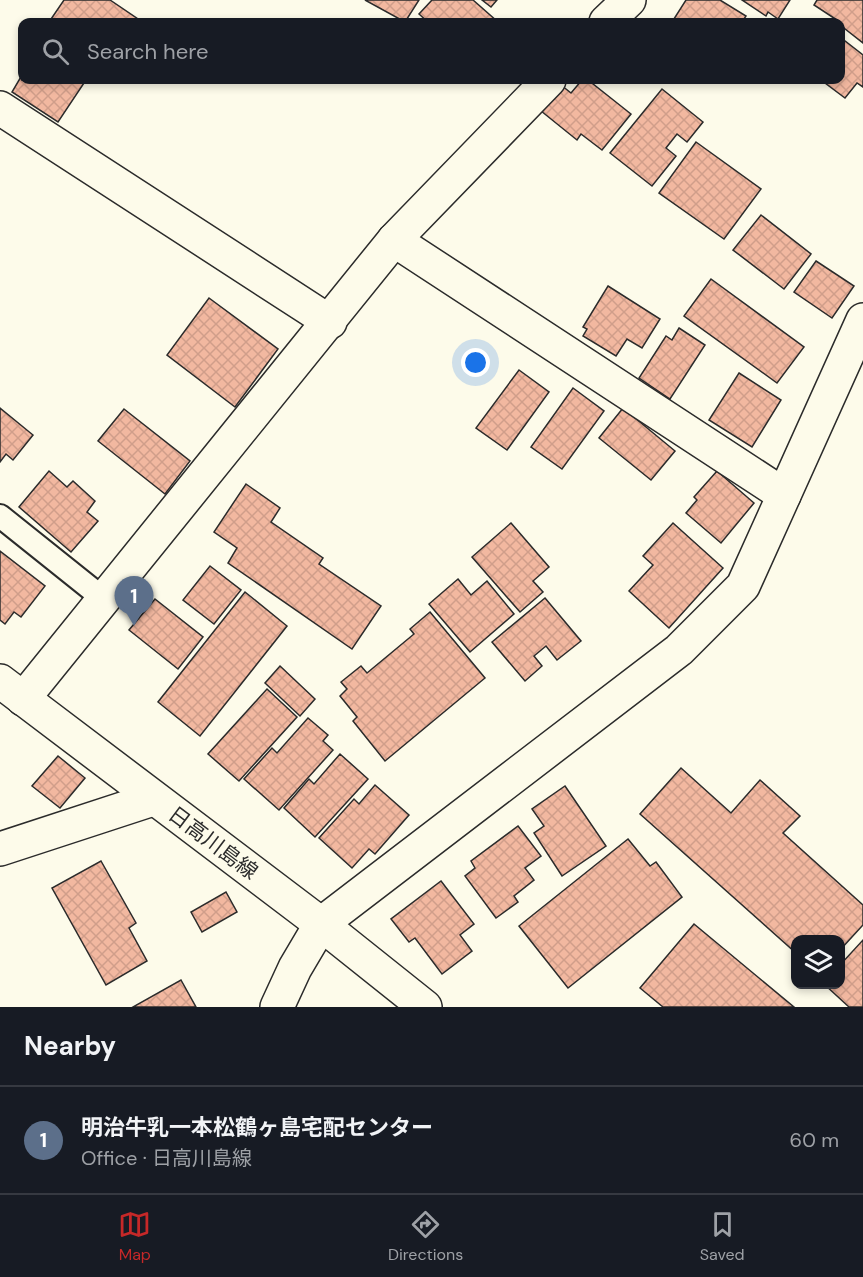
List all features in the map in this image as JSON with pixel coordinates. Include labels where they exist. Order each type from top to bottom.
[{"type":"street","points":[[610,18],[629,0]]},
{"type":"street","points":[[12,690],[105,600],[394,240],[545,84]]},
{"type":"street","points":[[0,108],[330,322]]},
{"type":"street","points":[[394,240],[784,495]]},
{"type":"street","points":[[277,1007],[295,968],[321,924],[679,650],[743,586],[784,495],[859,341]]},
{"type":"street","name":"日高川島線","points":[[12,690],[321,924],[425,1007]]},
{"type":"street","points":[[0,849],[153,798]]},
{"type":"lane","points":[[0,516],[105,600]]},
{"type":"building","points":[[64,0],[110,0],[137,18],[52,18]]},
{"type":"building","points":[[365,0],[419,0],[408,18],[398,18]]},
{"type":"building","points":[[432,0],[473,0],[493,18],[424,18],[419,14]]},
{"type":"building","points":[[482,0],[497,0],[491,7]]},
{"type":"building","points":[[686,0],[720,0],[746,16],[745,18],[675,18]]},
{"type":"building","points":[[742,0],[790,0],[779,18],[768,12],[766,16]]},
{"type":"building","points":[[817,0],[863,0],[863,43],[845,29],[845,18],[834,18],[814,5]]},
{"type":"building","points":[[845,41],[863,55],[863,87],[857,83],[845,98],[826,84],[845,84]]},
{"type":"building","points":[[18,82],[18,84],[83,84],[58,122],[12,92]]},
{"type":"building","points":[[579,84],[593,84],[631,114],[602,150],[581,134],[577,140],[541,111],[561,85],[571,93]]},
{"type":"building","points":[[662,89],[703,122],[687,142],[677,134],[666,148],[676,156],[652,186],[610,153]]},
{"type":"building","points":[[696,142],[761,189],[724,239],[659,193]]},
{"type":"building","points":[[761,215],[811,254],[784,289],[733,250]]},
{"type":"building","points":[[816,261],[854,286],[832,318],[794,292]]},
{"type":"building","points":[[711,279],[804,347],[777,383],[684,316]]},
{"type":"building","points":[[608,286],[660,319],[642,348],[627,339],[616,356],[583,336],[587,329],[583,327]]},
{"type":"building","points":[[209,298],[278,349],[235,407],[167,355]]},
{"type":"building","points":[[679,328],[705,345],[670,399],[639,378],[666,336],[672,340]]},
{"type":"building","points":[[519,370],[549,392],[507,450],[476,428]]},
{"type":"building","points":[[739,373],[781,400],[752,447],[709,420]]},
{"type":"building","points":[[573,388],[604,411],[562,469],[531,447]]},
{"type":"building","points":[[0,408],[33,435],[13,460],[6,454],[0,462]]},
{"type":"building","points":[[623,408],[675,451],[651,480],[599,438]]},
{"type":"building","points":[[124,409],[190,461],[165,494],[98,441]]},
{"type":"building","points":[[49,471],[67,487],[73,481],[95,501],[87,512],[98,521],[71,552],[19,507]]},
{"type":"building","points":[[717,471],[754,503],[721,543],[686,513],[697,500],[694,497]]},
{"type":"building","points":[[246,484],[280,508],[271,522],[323,558],[319,564],[381,606],[352,649],[228,563],[237,548],[214,532]]},
{"type":"building","points":[[511,523],[549,567],[533,581],[543,592],[520,612],[472,557]]},
{"type":"building","points":[[673,523],[723,568],[669,628],[629,591],[653,565],[643,556]]},
{"type":"building","points":[[0,551],[45,586],[21,617],[14,612],[5,624],[0,620]]},
{"type":"building","points":[[210,566],[241,590],[214,624],[183,600]]},
{"type":"building","points":[[458,579],[471,595],[487,581],[514,614],[470,652],[429,604]]},
{"type":"building","points":[[245,592],[287,626],[200,736],[158,702]]},
{"type":"building","points":[[545,598],[581,641],[557,660],[546,646],[534,656],[542,666],[525,681],[492,642]]},
{"type":"building","points":[[155,599],[203,637],[178,669],[129,630]]},
{"type":"building","points":[[430,612],[485,678],[385,761],[353,721],[357,717],[340,696],[347,689],[341,682],[361,666],[367,673],[414,634],[410,629]]},
{"type":"building","points":[[280,666],[315,699],[300,716],[265,683]]},
{"type":"building","points":[[267,689],[297,717],[239,781],[208,754]]},
{"type":"building","points":[[308,718],[328,735],[323,741],[333,750],[279,810],[244,779],[272,748],[277,753]]},
{"type":"building","points":[[340,754],[368,779],[315,837],[284,808],[309,779],[314,784]]},
{"type":"building","points":[[58,756],[85,778],[60,808],[32,786]]},
{"type":"building","points":[[681,768],[731,813],[760,780],[800,816],[783,833],[863,905],[863,925],[845,945],[845,935],[791,935],[791,949],[640,814]]},
{"type":"building","points":[[375,785],[409,815],[375,854],[369,849],[352,868],[319,838],[354,799],[359,804]]},
{"type":"building","points":[[565,786],[606,846],[562,876],[534,833],[544,826],[532,809]]},
{"type":"building","points":[[518,826],[541,856],[525,868],[534,880],[514,896],[518,902],[496,918],[465,876],[475,868],[471,861]]},
{"type":"building","points":[[628,839],[650,866],[656,862],[682,897],[568,988],[519,926]]},
{"type":"building","points":[[101,861],[136,923],[129,928],[147,961],[106,985],[52,888]]},
{"type":"building","points":[[441,881],[474,924],[460,935],[472,951],[442,974],[415,938],[409,942],[391,919]]},
{"type":"building","points":[[226,892],[237,912],[202,932],[191,912]]},
{"type":"building","points":[[694,924],[794,1007],[663,1007],[640,988]]},
{"type":"building","points":[[863,940],[863,1007],[849,1007],[829,989],[845,989],[845,960]]},
{"type":"building","points":[[181,980],[196,1007],[133,1007]]},
{"type":"place","name":"明治牛乳一本松鶴ヶ島宅配センター","points":[[134,626]]}]
